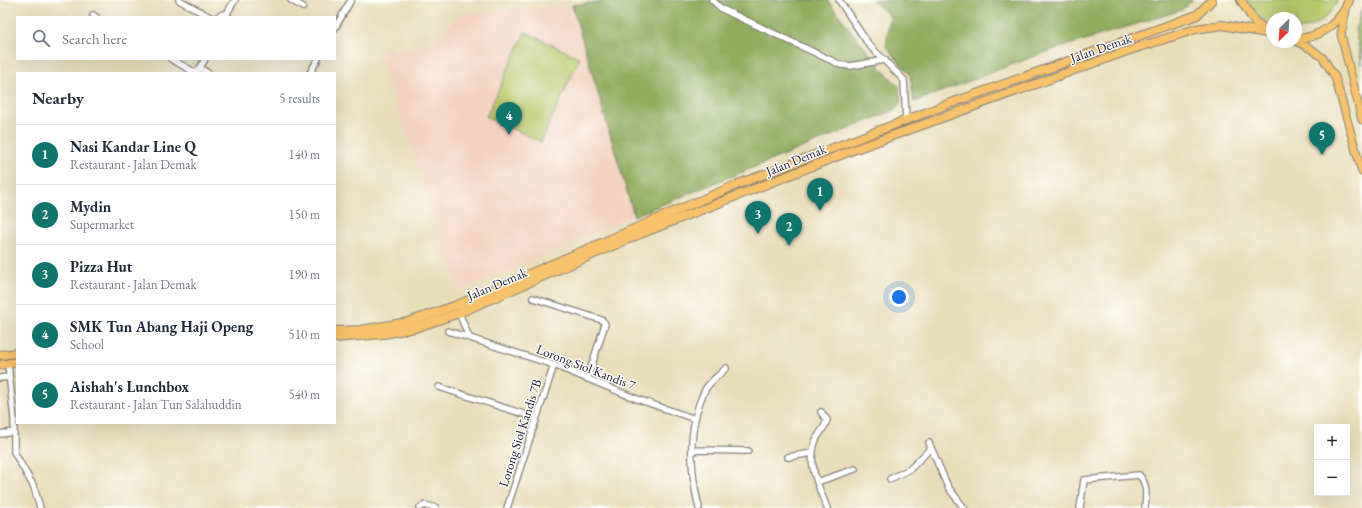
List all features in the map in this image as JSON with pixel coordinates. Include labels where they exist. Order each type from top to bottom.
[{"type":"highway","name":"Jalan Demak","points":[[336,331],[361,330],[408,322],[457,305],[736,185],[906,120],[1197,15],[1212,0]]},
{"type":"highway","points":[[1241,0],[1254,21],[1266,30]]},
{"type":"highway","points":[[1302,38],[1312,36],[1329,28],[1339,18],[1349,1]]},
{"type":"highway","name":"Jalan Demak","points":[[336,338],[384,334],[407,330],[459,313],[640,234],[853,150],[1127,51],[1196,28],[1222,25],[1266,33]]},
{"type":"highway","points":[[0,355],[16,353]]},
{"type":"highway","points":[[4,364],[16,362]]},
{"type":"main road","points":[[1349,1],[1343,19],[1341,34],[1362,120]]},
{"type":"main road","points":[[1302,44],[1323,58],[1335,77],[1362,172]]},
{"type":"street","points":[[179,0],[208,16]]},
{"type":"street","points":[[227,16],[235,0]]},
{"type":"street","points":[[291,0],[303,7]]},
{"type":"street","points":[[336,26],[351,0]]},
{"type":"street","points":[[712,0],[722,9],[841,65],[850,66],[885,60]]},
{"type":"street","points":[[839,0],[869,45],[904,80],[906,120]]},
{"type":"street","points":[[173,60],[198,71],[204,60]]},
{"type":"street","points":[[311,72],[317,60]]},
{"type":"street","points":[[533,298],[602,320],[605,324],[588,377]]},
{"type":"street","points":[[459,313],[469,337]]},
{"type":"street","name":"Lorong Siol Kandis 7","points":[[448,331],[554,364],[588,377],[637,399],[695,419]]},
{"type":"street","points":[[4,364],[9,377],[13,405],[14,452],[34,487],[40,508]]},
{"type":"street","name":"Lorong Siol Kandis 7B","points":[[508,508],[554,364]]},
{"type":"street","points":[[699,508],[692,465],[695,419],[705,389],[726,368]]},
{"type":"street","points":[[0,378],[9,377]]},
{"type":"street","points":[[439,387],[536,418]]},
{"type":"street","points":[[821,412],[827,422],[815,441],[812,453],[813,473],[827,508]]},
{"type":"street","points":[[0,434],[14,432]]},
{"type":"street","points":[[890,479],[910,469],[930,445],[948,487],[964,508]]},
{"type":"street","points":[[692,450],[748,451]]},
{"type":"street","points":[[788,457],[812,453]]},
{"type":"street","points":[[817,482],[855,469]]},
{"type":"street","points":[[1080,508],[1084,480],[1139,475],[1144,481],[1147,491],[1145,508]]},
{"type":"street","points":[[420,508],[422,505],[436,508]]},
{"type":"shaded area","points":[[572,5],[634,216],[459,292],[379,53],[433,42],[460,14]]},
{"type":"green space","points":[[603,0],[827,0],[881,68],[899,86],[901,104],[895,110],[634,216],[572,5],[601,2]]},
{"type":"green space","points":[[872,0],[1193,0],[1182,10],[1043,53],[914,102],[910,75],[886,46],[890,16]]},
{"type":"green space","points":[[1248,0],[1338,0],[1331,12],[1321,21],[1303,29],[1302,12],[1266,12],[1266,21],[1259,17]]},
{"type":"green space","points":[[1362,9],[1362,65],[1355,29]]},
{"type":"green space","points":[[525,32],[580,58],[541,142],[486,117]]},
{"type":"place","name":"SMK Tun Abang Haji Openg","points":[[509,135]]},
{"type":"place","name":"Aishah's Lunchbox","points":[[1322,155]]},
{"type":"place","name":"Nasi Kandar Line Q","points":[[820,211]]},
{"type":"place","name":"Pizza Hut","points":[[758,234]]},
{"type":"place","name":"Mydin","points":[[789,246]]}]
